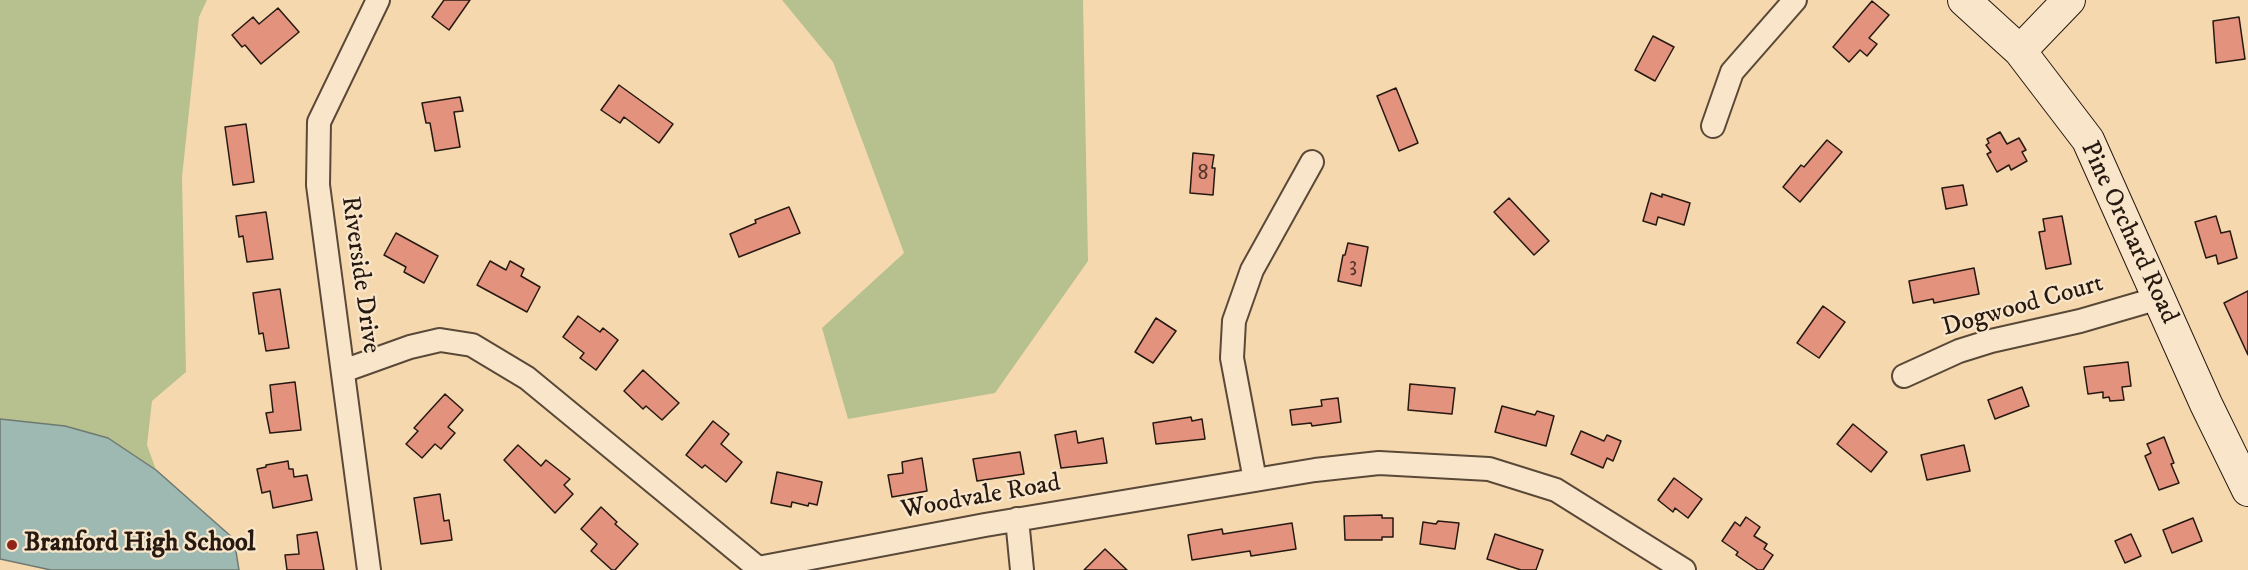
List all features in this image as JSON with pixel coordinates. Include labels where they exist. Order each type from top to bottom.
[{"type":"street","name":"Riverside Drive","points":[[369,570],[318,185],[319,122],[378,0]]},
{"type":"street","points":[[1713,126],[1732,72],[1795,0]]},
{"type":"street","name":"Pine Orchard Road","points":[[1964,0],[2020,51],[2088,140],[2206,405],[2248,490]]},
{"type":"street","points":[[2020,51],[2069,0]]},
{"type":"street","points":[[1255,480],[1232,358],[1234,321],[1252,270],[1312,162]]},
{"type":"street","name":"Dogwood Court","points":[[1904,376],[1959,351],[1991,341],[2080,321],[2158,298]]},
{"type":"street","name":"Woodvale Road","points":[[343,371],[410,347],[440,340],[472,345],[527,378],[758,568],[768,568],[1017,519],[1315,470],[1379,463],[1490,469],[1556,490],[1684,570]]},
{"type":"street","points":[[1017,519],[1022,570]]},
{"type":"green space","points":[[0,0],[207,0],[199,17],[182,177],[186,372],[152,401],[147,445],[156,470],[108,438],[65,426],[0,419]]},
{"type":"green space","points":[[782,0],[1083,0],[1088,261],[995,393],[848,419],[822,328],[904,253],[833,62]]},
{"type":"water","points":[[0,419],[65,426],[108,438],[156,470],[234,539],[239,570],[51,570],[0,559]]},
{"type":"building","points":[[444,0],[470,0],[449,30],[432,17]]},
{"type":"building","points":[[1872,1],[1889,15],[1869,38],[1877,44],[1867,56],[1860,50],[1849,62],[1833,47]]},
{"type":"building","points":[[278,8],[299,32],[261,64],[245,45],[242,47],[232,35],[253,17],[259,24]]},
{"type":"building","points":[[2239,17],[2245,59],[2216,63],[2213,21]]},
{"type":"building","points":[[1653,36],[1674,47],[1655,81],[1635,70]]},
{"type":"building","points":[[619,85],[673,124],[659,143],[624,117],[620,123],[601,110]]},
{"type":"building","points":[[1396,88],[1418,143],[1399,151],[1377,96]]},
{"type":"building","points":[[460,97],[463,111],[454,112],[460,147],[435,151],[430,123],[426,123],[422,103]]},
{"type":"building","points":[[246,124],[254,182],[233,185],[225,127]]},
{"type":"building","points":[[2000,132],[2007,144],[2019,138],[2026,150],[2022,152],[2027,161],[2011,170],[2009,165],[1997,172],[1987,154],[1991,152],[1986,145],[1989,143],[1987,139]]},
{"type":"building","points":[[1827,140],[1842,152],[1800,202],[1783,187],[1801,165],[1804,167]]},
{"type":"building","points":[[1193,153],[1214,155],[1213,195],[1190,193]]},
{"type":"building","points":[[1963,185],[1967,205],[1946,209],[1942,188]]},
{"type":"building","points":[[1651,193],[1690,203],[1684,225],[1658,217],[1656,225],[1643,221]]},
{"type":"building","points":[[1509,198],[1549,241],[1534,255],[1494,212]]},
{"type":"building","points":[[789,207],[800,233],[739,257],[730,234],[756,223],[755,220]]},
{"type":"building","points":[[266,212],[273,259],[247,262],[243,236],[239,237],[236,216]]},
{"type":"building","points":[[2062,216],[2071,264],[2046,269],[2039,232],[2045,231],[2043,219]]},
{"type":"building","points":[[2216,216],[2221,233],[2230,231],[2237,258],[2218,264],[2216,255],[2206,258],[2195,222]]},
{"type":"building","points":[[396,233],[438,256],[424,283],[404,272],[406,267],[384,255]]},
{"type":"building","points":[[1348,243],[1368,247],[1361,286],[1338,281]]},
{"type":"building","points":[[490,261],[506,270],[510,261],[524,269],[521,276],[540,287],[527,312],[477,285]]},
{"type":"building","points":[[1974,268],[1979,294],[1934,303],[1933,299],[1913,303],[1909,281]]},
{"type":"building","points":[[280,289],[289,348],[266,351],[263,333],[259,334],[253,293]]},
{"type":"building","points":[[2248,291],[2248,355],[2224,303]]},
{"type":"building","points":[[1823,306],[1845,322],[1819,358],[1797,343]]},
{"type":"building","points":[[578,316],[600,332],[603,328],[618,340],[596,370],[580,358],[584,353],[563,337]]},
{"type":"building","points":[[1156,318],[1176,331],[1153,363],[1135,352]]},
{"type":"building","points":[[2128,362],[2131,386],[2122,387],[2124,400],[2110,401],[2109,397],[2103,398],[2103,392],[2088,394],[2084,367]]},
{"type":"building","points":[[643,370],[679,403],[662,420],[646,406],[643,409],[624,391]]},
{"type":"building","points":[[295,382],[301,430],[270,433],[266,413],[273,412],[270,385]]},
{"type":"building","points":[[1410,384],[1455,388],[1452,414],[1408,410]]},
{"type":"building","points":[[2022,387],[2029,406],[1995,419],[1988,400]]},
{"type":"building","points":[[445,394],[463,410],[448,427],[455,433],[441,449],[435,444],[422,458],[406,444],[418,431],[414,428]]},
{"type":"building","points":[[1338,398],[1341,422],[1312,426],[1311,423],[1292,425],[1290,410],[1322,406],[1321,400]]},
{"type":"building","points":[[1502,406],[1535,415],[1537,411],[1554,416],[1546,446],[1495,432]]},
{"type":"building","points":[[1191,417],[1192,421],[1202,419],[1205,439],[1156,444],[1153,423]]},
{"type":"building","points":[[713,421],[729,434],[721,444],[742,462],[726,482],[705,465],[702,468],[686,455]]},
{"type":"building","points":[[1853,424],[1887,452],[1871,472],[1837,444]]},
{"type":"building","points":[[1076,431],[1078,443],[1103,438],[1107,463],[1061,468],[1055,435]]},
{"type":"building","points":[[1581,431],[1604,441],[1607,435],[1621,441],[1613,461],[1607,458],[1603,468],[1571,454]]},
{"type":"building","points":[[2164,437],[2179,483],[2159,490],[2145,456],[2151,453],[2147,444]]},
{"type":"building","points":[[518,445],[541,466],[546,460],[570,479],[564,485],[573,494],[555,513],[504,460]]},
{"type":"building","points":[[1964,445],[1970,471],[1927,480],[1921,455]]},
{"type":"building","points":[[1020,452],[1024,474],[977,481],[973,459]]},
{"type":"building","points":[[922,458],[927,491],[892,497],[888,475],[903,473],[902,462]]},
{"type":"building","points":[[288,461],[289,469],[293,469],[294,477],[307,475],[312,500],[273,508],[270,491],[262,493],[257,469]]},
{"type":"building","points":[[777,472],[822,482],[817,505],[809,503],[808,506],[792,502],[791,507],[771,503]]},
{"type":"building","points":[[1674,478],[1702,499],[1688,518],[1675,508],[1673,512],[1658,500]]},
{"type":"building","points":[[440,494],[444,521],[449,520],[452,540],[421,544],[414,498]]},
{"type":"building","points":[[601,507],[617,522],[615,524],[638,544],[615,570],[612,570],[591,551],[597,544],[581,529]]},
{"type":"building","points":[[1382,515],[1382,518],[1393,518],[1393,537],[1382,537],[1382,540],[1345,540],[1344,516]]},
{"type":"building","points":[[1746,517],[1760,527],[1754,536],[1767,544],[1764,549],[1773,555],[1763,570],[1758,570],[1736,555],[1738,552],[1722,541],[1735,522],[1740,526]]},
{"type":"building","points":[[2193,518],[2202,541],[2172,553],[2163,530]]},
{"type":"building","points":[[1438,521],[1459,523],[1455,549],[1420,544],[1423,522],[1436,524]]},
{"type":"building","points":[[1292,523],[1296,549],[1251,556],[1250,551],[1192,560],[1188,535],[1222,529],[1223,534]]},
{"type":"building","points":[[317,532],[324,570],[287,570],[285,555],[299,554],[297,535]]},
{"type":"building","points":[[1495,534],[1543,550],[1536,570],[1521,570],[1487,559]]},
{"type":"building","points":[[2131,534],[2141,556],[2125,563],[2115,541]]},
{"type":"building","points":[[1105,549],[1127,570],[1084,570]]},
{"type":"place","name":"Branford High School","points":[[12,545]]}]
